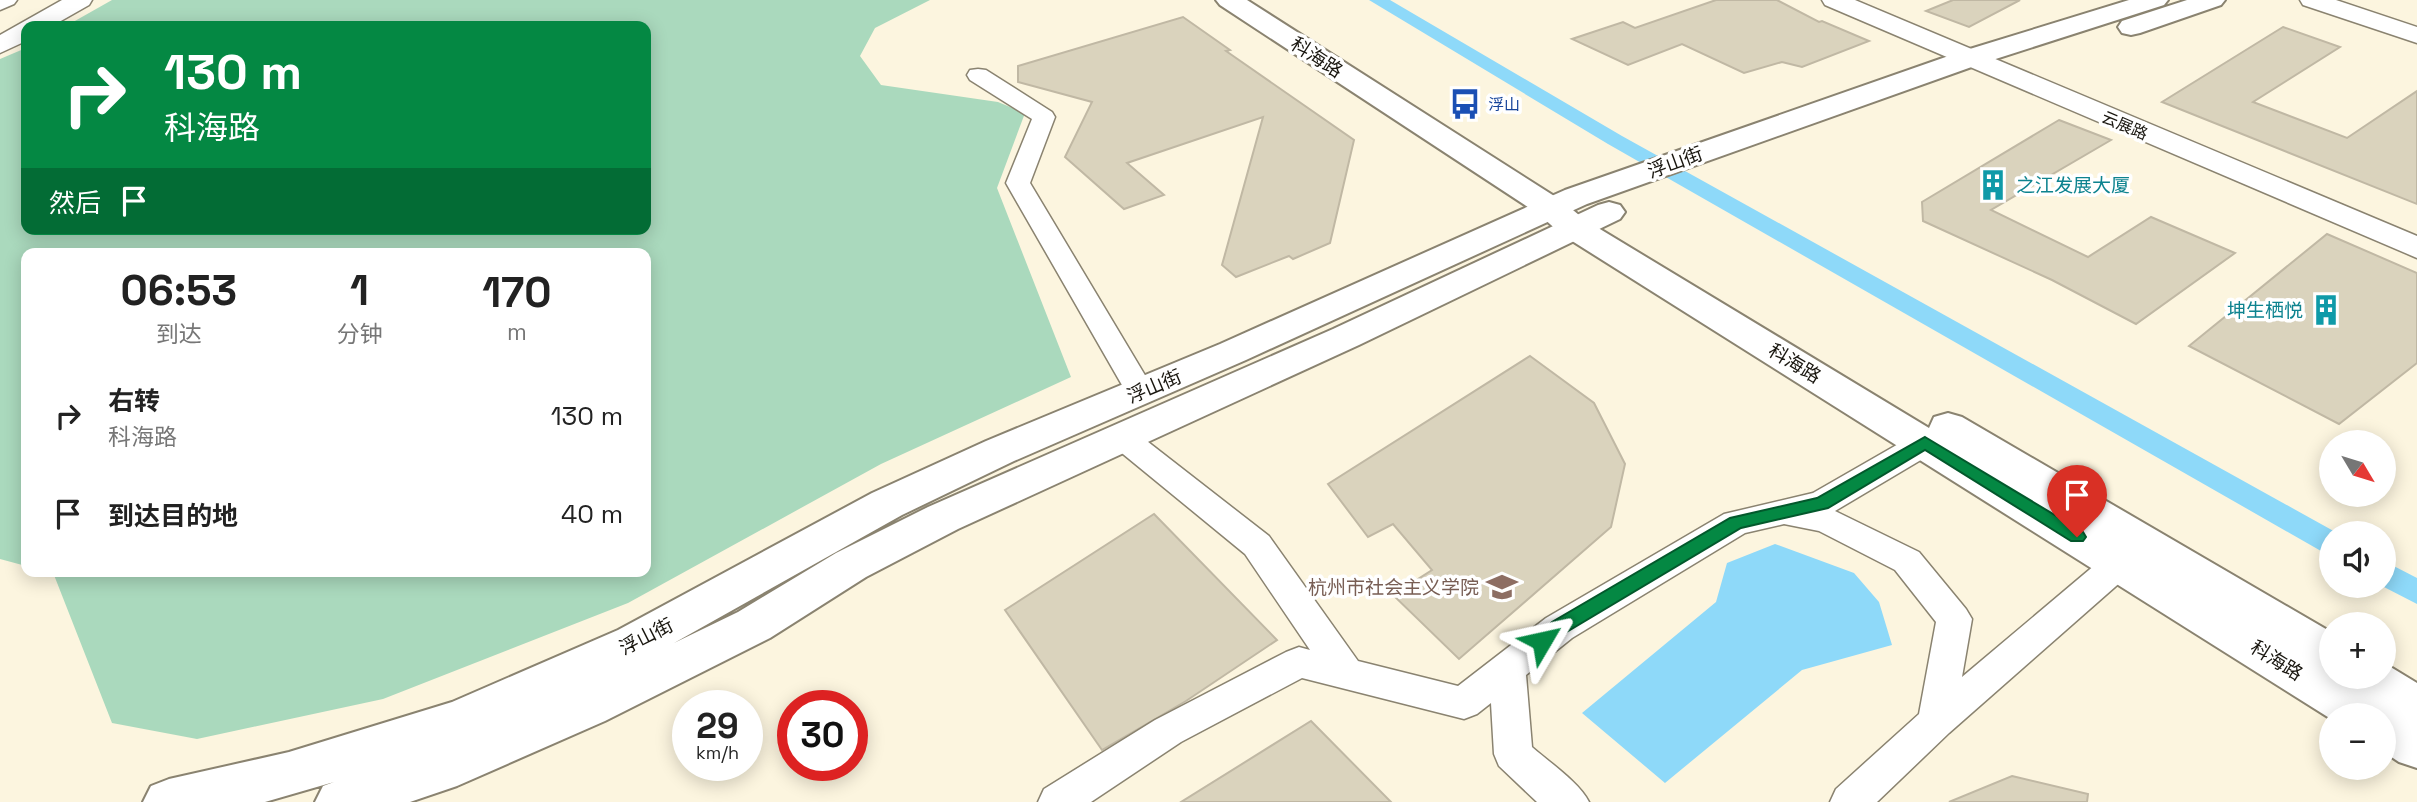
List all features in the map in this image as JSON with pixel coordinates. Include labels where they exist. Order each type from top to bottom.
[{"type":"main road","name":"科海路","points":[[1229,0],[1575,212],[2319,649]]},
{"type":"main road","name":"科海路","points":[[1263,0],[1575,212],[1925,443],[2346,703]]},
{"type":"main road","name":"浮山街","points":[[169,802],[289,774],[463,719],[634,643],[887,505],[1000,451],[1642,186],[1694,155],[1970,58],[2155,0]]},
{"type":"main road","name":"浮山街","points":[[1642,186],[1722,170],[1998,72],[2212,0]]},
{"type":"main road","name":"浮山街","points":[[341,802],[439,770],[588,707],[754,625],[851,565],[943,519],[1346,337],[1575,212]]},
{"type":"main road","points":[[2387,689],[2417,707]]},
{"type":"main road","points":[[2396,734],[2417,747]]},
{"type":"street","points":[[0,4],[7,0]]},
{"type":"street","points":[[43,21],[80,0]]},
{"type":"street","name":"云展路","points":[[1834,0],[2417,248]]},
{"type":"street","points":[[2312,0],[2417,36]]},
{"type":"street","points":[[0,46],[21,33]]},
{"type":"street","points":[[978,75],[1044,117],[1018,183],[1140,392]]},
{"type":"street","points":[[1123,438],[1257,545],[1346,674]]},
{"type":"street","points":[[1058,802],[1168,731],[1299,662],[1465,703],[1559,628],[1736,523],[1822,503],[1925,443]]},
{"type":"street","points":[[1784,512],[1826,520],[1907,561],[1954,619],[1936,722]]},
{"type":"street","points":[[1850,802],[1936,722],[2120,564]]},
{"type":"street","points":[[1507,669],[1513,754],[1557,795],[1569,802]]},
{"type":"green space","points":[[112,0],[930,0],[875,28],[860,56],[881,85],[998,102],[1025,113],[997,188],[1071,377],[881,464],[628,603],[383,699],[197,739],[112,723],[55,577],[651,577],[651,248],[21,248],[21,565],[0,559],[0,59],[21,50],[21,235],[651,235],[651,21],[75,21]]},
{"type":"water","points":[[1775,544],[1854,573],[1879,602],[1892,645],[1802,670],[1665,783],[1582,713],[1716,602],[1727,563]]},
{"type":"building","points":[[1716,0],[1777,0],[1819,22],[1869,41],[1802,67],[1782,62],[1744,73],[1682,44],[1628,65],[1572,39],[1623,22],[1635,28]]},
{"type":"building","points":[[1953,0],[2020,0],[1969,27],[1926,11]]},
{"type":"building","points":[[1183,17],[1230,50],[1226,51],[1354,140],[1330,243],[1293,259],[1289,256],[1236,277],[1222,265],[1263,117],[1127,163],[1164,195],[1124,209],[1065,157],[1092,102],[1018,82],[1018,66]]},
{"type":"building","points":[[2283,27],[2340,47],[2253,102],[2347,138],[2417,91],[2417,204],[2162,102]]},
{"type":"building","points":[[2059,120],[2111,140],[1991,210],[2088,257],[2151,217],[2235,253],[2136,324],[2052,280],[1923,221],[1922,202]]},
{"type":"building","name":"坤生栖悦","points":[[2327,234],[2417,273],[2417,363],[2339,424],[2189,346]]},
{"type":"building","points":[[1530,356],[1594,403],[1625,464],[1611,527],[1459,659],[1393,595],[1432,570],[1393,524],[1368,537],[1328,484]]},
{"type":"building","points":[[1154,514],[1277,640],[1186,701],[1102,750],[1005,610]]},
{"type":"building","points":[[1311,721],[1391,802],[1181,802]]},
{"type":"building","points":[[2012,776],[2088,794],[2087,802],[1949,802]]},
{"type":"waterway","points":[[1378,0],[1615,140],[2319,536]]},
{"type":"waterway","points":[[2396,580],[2417,592]]},
{"type":"place","name":"浮山","points":[[1465,104]]},
{"type":"place","name":"之江发展大厦","points":[[1993,185]]},
{"type":"place","name":"坤生栖悦","points":[[2326,310]]},
{"type":"place","name":"杭州市社会主义学院","points":[[1502,587]]},
{"type":"route","points":[[1542,641],[1559,628],[1736,523],[1822,503],[1925,443],[2077,537]]}]
